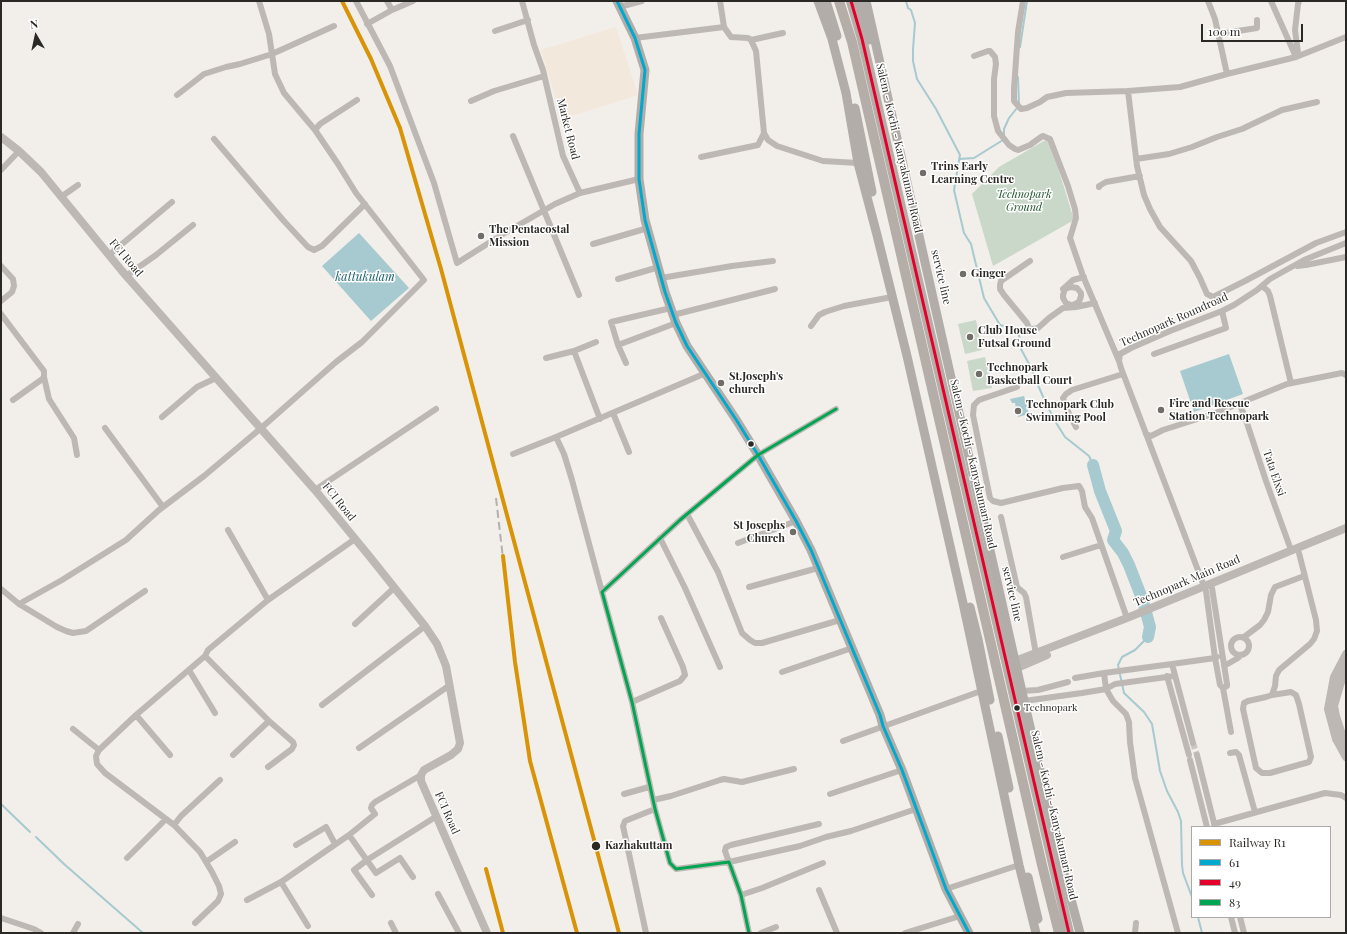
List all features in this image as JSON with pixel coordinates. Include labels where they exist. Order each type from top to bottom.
[{"type":"highway","name":"Salem - Kochi - Kanyakumari Road","points":[[838,1],[852,42],[1036,842],[1059,933]]},
{"type":"highway","name":"Salem - Kochi - Kanyakumari Road","points":[[851,1],[864,46],[1014,690],[1052,862],[1070,933]]},
{"type":"main road","points":[[818,1],[832,39],[846,93],[858,164],[892,296],[963,603],[1019,865],[1036,933]]},
{"type":"main road","points":[[826,1],[830,10],[847,71],[876,212],[905,324],[930,444],[978,639],[1021,849],[1042,933]]},
{"type":"main road","points":[[858,1],[899,164],[948,386],[1040,784],[1045,790]]},
{"type":"main road","name":"service line","points":[[866,1],[1024,701],[1080,933]]},
{"type":"main road","points":[[618,4],[635,38],[645,70],[639,134],[639,179],[645,220],[673,315],[687,346],[737,421],[796,521],[818,568],[880,715],[946,889],[969,933]]},
{"type":"street","points":[[19,604],[62,580],[126,540],[163,507],[204,476],[336,362],[362,342],[424,280],[356,193],[315,130],[284,93],[275,74],[269,34],[259,1]]},
{"type":"street","points":[[356,1],[390,66],[434,183],[457,263],[555,204],[580,193],[639,179]]},
{"type":"street","points":[[387,1],[392,10]]},
{"type":"street","points":[[367,24],[392,10],[413,1]]},
{"type":"street","name":"Market Road","points":[[522,1],[544,76],[563,156],[580,193]]},
{"type":"street","points":[[618,4],[642,1]]},
{"type":"street","points":[[720,1],[724,27],[731,37],[748,38],[751,40],[783,33]]},
{"type":"street","points":[[1022,1],[1014,89],[1014,101],[1021,109],[1027,108],[1047,97],[1066,93],[1128,91],[1180,87],[1296,57],[1346,37]]},
{"type":"street","points":[[1208,1],[1218,34],[1227,74]]},
{"type":"street","points":[[1271,1],[1296,57]]},
{"type":"street","points":[[1296,57],[1298,53],[1295,30],[1299,1]]},
{"type":"street","points":[[495,31],[528,20]]},
{"type":"street","points":[[1218,34],[1257,28],[1257,20]]},
{"type":"street","points":[[177,95],[204,74],[272,54],[334,26]]},
{"type":"street","points":[[635,38],[724,27]]},
{"type":"street","points":[[751,40],[756,51],[764,133],[768,140],[777,146],[823,161],[858,164]]},
{"type":"street","points":[[974,56],[982,52],[990,51],[995,57],[994,116],[998,131],[1009,145],[1018,150],[1030,145],[1041,137],[1050,139],[1075,209],[1076,218],[1070,238],[1084,277],[1119,361]]},
{"type":"street","points":[[470,101],[494,90],[544,76]]},
{"type":"street","points":[[1128,91],[1136,159],[1144,195],[1156,221],[1191,261],[1207,294],[1213,297],[1302,250],[1346,232]]},
{"type":"street","points":[[315,130],[320,124],[357,100]]},
{"type":"street","points":[[1136,159],[1169,154],[1192,147],[1216,137],[1242,129],[1282,110],[1317,102]]},
{"type":"street","points":[[701,157],[758,145],[764,133]]},
{"type":"street","points":[[513,136],[579,295]]},
{"type":"street","name":"FCI Road","points":[[1,137],[41,172],[126,276],[315,490],[425,626],[437,644],[446,666],[460,743],[458,749],[451,755],[424,770],[421,775],[421,781],[487,933]]},
{"type":"street","points":[[214,139],[283,220],[308,247],[314,250],[322,246],[365,204]]},
{"type":"street","points":[[1,170],[19,152]]},
{"type":"street","points":[[1099,188],[1099,186],[1106,182],[1140,176]]},
{"type":"street","points":[[61,197],[78,185]]},
{"type":"street","points":[[109,255],[172,202]]},
{"type":"street","points":[[126,276],[156,255],[193,225]]},
{"type":"street","points":[[593,244],[648,228]]},
{"type":"street","name":"Technopark Roundroad","points":[[1208,587],[1123,374],[1119,361],[1120,354],[1196,320],[1222,311],[1234,305],[1270,279],[1310,257],[1346,243]]},
{"type":"street","points":[[1295,266],[1306,266],[1346,257]]},
{"type":"street","points":[[661,278],[732,266],[773,261]]},
{"type":"street","points":[[1030,261],[1001,281],[1000,285],[1000,289],[1004,295],[1029,328],[1038,328],[1063,308],[1095,304]]},
{"type":"street","points":[[1,266],[13,279],[14,286],[12,292],[1,301]]},
{"type":"street","points":[[618,279],[659,268]]},
{"type":"street","points":[[1074,306],[1068,305],[1064,300],[1063,288],[1073,280],[1084,277]]},
{"type":"street","points":[[1262,286],[1268,291],[1270,296],[1291,383]]},
{"type":"street","points":[[1064,292],[1066,289],[1071,287],[1079,290],[1081,299],[1074,306]]},
{"type":"street","points":[[626,363],[618,345],[611,322],[673,315],[776,289]]},
{"type":"street","points":[[811,326],[819,315],[825,312],[844,306],[892,296]]},
{"type":"street","points":[[1154,354],[1226,328],[1222,311]]},
{"type":"street","points":[[1,314],[44,371],[49,399],[74,438],[77,456]]},
{"type":"street","points":[[618,345],[673,315]]},
{"type":"street","points":[[546,358],[596,342]]},
{"type":"street","points":[[574,350],[600,419]]},
{"type":"street","points":[[513,454],[600,419],[706,373]]},
{"type":"street","points":[[1146,434],[1151,436],[1163,430],[1213,414],[1291,383],[1342,373],[1346,374]]},
{"type":"street","points":[[1076,427],[1066,408],[1063,398],[1066,394],[1072,390],[1123,374]]},
{"type":"street","points":[[13,400],[44,376]]},
{"type":"street","points":[[162,417],[198,387],[216,378]]},
{"type":"street","points":[[1017,387],[978,400],[974,405],[974,415],[990,497],[993,501],[1001,503],[1063,488],[1078,486],[1082,489],[1085,507],[1092,518],[1130,619]]},
{"type":"street","name":"Tata Elxsi","points":[[1239,403],[1266,481],[1304,576],[1316,620],[1317,631],[1314,639],[1279,670],[1276,676],[1272,695]]},
{"type":"street","points":[[315,490],[436,409]]},
{"type":"street","points":[[602,592],[687,514],[758,455],[836,409]]},
{"type":"street","points":[[613,413],[628,452]]},
{"type":"street","points":[[105,428],[163,507]]},
{"type":"street","points":[[556,437],[564,454],[572,480],[632,702],[655,809],[670,864],[676,869],[729,862],[800,846],[826,837],[851,831],[916,809]]},
{"type":"street","points":[[687,514],[718,572],[742,633],[750,640],[755,643],[762,643],[840,620]]},
{"type":"street","points":[[1001,518],[1017,587],[1026,597],[1036,654]]},
{"type":"street","points":[[738,544],[796,521]]},
{"type":"street","name":"Technopark Main Road","points":[[1016,664],[1036,654],[1130,619],[1139,613],[1156,608],[1208,587],[1346,528]]},
{"type":"street","points":[[228,530],[268,600]]},
{"type":"street","points":[[1295,551],[1346,534]]},
{"type":"street","points":[[660,538],[685,588],[720,667]]},
{"type":"street","points":[[195,923],[218,901],[221,896],[219,886],[206,862],[200,852],[174,825],[165,820],[99,767],[95,760],[97,754],[99,750],[136,715],[205,656],[208,650],[268,600],[355,539]]},
{"type":"street","points":[[1063,557],[1101,545]]},
{"type":"street","points":[[749,587],[818,568]]},
{"type":"street","points":[[1244,637],[1264,620],[1268,612],[1271,595],[1275,587],[1304,576]]},
{"type":"street","points":[[1208,587],[1221,642],[1227,684],[1227,686],[1223,688]]},
{"type":"street","points":[[1208,587],[1215,658],[1220,685],[1223,688],[1231,732]]},
{"type":"street","points":[[355,624],[394,588]]},
{"type":"street","points":[[1,589],[19,604],[57,627],[73,633],[86,631],[145,591]]},
{"type":"street","points":[[1016,664],[1156,608]]},
{"type":"street","points":[[632,702],[680,681],[685,675],[683,667],[660,618]]},
{"type":"street","points":[[322,705],[425,626]]},
{"type":"street","points":[[1221,642],[1232,641],[1238,636],[1244,637],[1248,642],[1249,648],[1246,653],[1224,666]]},
{"type":"street","points":[[1232,641],[1230,645],[1232,651],[1236,655],[1241,655]]},
{"type":"street","points":[[782,672],[852,648]]},
{"type":"street","points":[[1075,678],[1215,658],[1222,653]]},
{"type":"street","points":[[1346,654],[1334,677],[1328,709],[1336,739],[1346,757]]},
{"type":"street","points":[[205,656],[293,742],[294,745],[292,749],[268,767]]},
{"type":"street","points":[[1172,664],[1174,676],[1193,741],[1184,742]]},
{"type":"street","points":[[1346,665],[1334,706],[1346,747]]},
{"type":"street","points":[[189,670],[215,713]]},
{"type":"street","points":[[1106,673],[1106,689],[1113,700],[1126,714],[1129,722],[1135,778],[1178,933]]},
{"type":"street","points":[[1167,676],[1208,826]]},
{"type":"street","points":[[1024,701],[1106,689],[1115,684],[1127,682],[1174,676]]},
{"type":"street","points":[[1022,691],[1038,690],[1068,682]]},
{"type":"street","points":[[359,748],[450,685]]},
{"type":"street","points":[[843,741],[981,691]]},
{"type":"street","points":[[1291,692],[1296,695],[1311,757],[1309,762],[1270,773],[1262,773],[1256,768],[1245,721],[1244,705],[1248,701],[1272,695],[1291,692]]},
{"type":"street","points":[[136,715],[170,755]]},
{"type":"street","points":[[233,755],[269,720]]},
{"type":"street","points":[[73,729],[99,750]]},
{"type":"street","points":[[1230,753],[1236,752],[1239,755],[1255,812]]},
{"type":"street","points":[[1197,755],[1214,825],[1325,793],[1341,795],[1346,798]]},
{"type":"street","points":[[653,800],[671,796],[724,779],[742,782],[794,769]]},
{"type":"street","points":[[830,794],[902,770]]},
{"type":"street","points":[[247,900],[281,882],[349,835],[373,817],[375,814],[371,808],[375,802],[421,775]]},
{"type":"street","points":[[174,825],[181,816],[220,780]]},
{"type":"street","points":[[624,794],[650,787]]},
{"type":"street","points":[[646,933],[623,826],[625,821],[655,809]]},
{"type":"street","points":[[372,895],[354,870],[367,860],[437,816]]},
{"type":"street","points":[[127,858],[165,820]]},
{"type":"street","points":[[749,933],[741,895],[725,849],[728,846],[819,824]]},
{"type":"street","points":[[296,845],[326,827],[335,844]]},
{"type":"street","points":[[349,835],[376,873],[400,858],[413,878]]},
{"type":"street","points":[[206,862],[235,842]]},
{"type":"street","points":[[741,895],[823,863]]},
{"type":"street","points":[[946,889],[1019,865]]},
{"type":"street","points":[[281,882],[308,926]]},
{"type":"street","points":[[819,890],[837,933]]},
{"type":"street","points":[[438,894],[459,933]]},
{"type":"street","points":[[905,933],[960,916]]},
{"type":"street","points":[[1,918],[34,929],[41,933]]},
{"type":"street","points":[[1231,918],[1235,933]]},
{"type":"street","points":[[1240,918],[1244,933]]},
{"type":"street","points":[[391,923],[396,933]]},
{"type":"street","points":[[1135,933],[1136,923]]},
{"type":"street","points":[[73,933],[78,924]]},
{"type":"street","points":[[761,933],[776,927]]},
{"type":"shaded area","points":[[616,27],[638,95],[562,119],[541,50]]},
{"type":"green space","name":"Technopark Ground","points":[[1049,138],[1074,220],[993,266],[972,194],[999,167]]},
{"type":"green space","name":"Club House Futsal Ground","points":[[976,320],[982,350],[965,354],[958,324]]},
{"type":"green space","name":"Technopark Basketball Court","points":[[985,357],[992,388],[973,391],[967,361]]},
{"type":"water","name":"kattukulam","points":[[359,233],[409,288],[371,321],[322,266]]},
{"type":"water","points":[[1229,354],[1243,394],[1194,412],[1180,371]]},
{"type":"water","points":[[1024,396],[1029,414],[1018,417],[1015,403],[1012,403],[1010,399]]},
{"type":"waterway","points":[[906,1],[908,8],[911,10],[915,23],[913,61],[917,79],[936,109],[960,155],[954,190],[964,233],[971,244],[984,298],[1000,325],[1011,328],[1019,335],[1021,349],[1055,421],[1065,437],[1089,456],[1093,465]]},
{"type":"waterway","points":[[1020,47],[1027,1]]},
{"type":"waterway","points":[[1018,77],[1019,105]]},
{"type":"waterway","points":[[1004,137],[1004,129],[1009,118],[1017,108]]},
{"type":"waterway","points":[[959,159],[974,158],[1003,140]]},
{"type":"waterway","points":[[1093,465],[1100,491],[1116,531],[1113,540],[1123,553],[1129,565],[1143,601],[1150,627],[1148,637]]},
{"type":"waterway","points":[[1148,637],[1135,650],[1122,657],[1118,665],[1124,693],[1144,712],[1152,724],[1160,771],[1167,791],[1181,821],[1183,873],[1191,894]]},
{"type":"waterway","points":[[1,804],[30,832]]},
{"type":"waterway","points":[[36,837],[64,864],[143,933]]},
{"type":"waterway","points":[[1198,918],[1202,933]]},
{"type":"tunnel","points":[[1193,743],[1197,755]]},
{"type":"railway","points":[[496,498],[515,662],[530,761],[577,933]]},
{"type":"railway","points":[[486,869],[503,933]]},
{"type":"rail line","name":"R1","points":[[342,1],[371,59],[400,128],[441,269],[619,933]]},
{"type":"rail line","name":"R1","points":[[503,556],[515,662],[530,761],[577,933]]},
{"type":"rail line","name":"R1","points":[[486,869],[503,933]]},
{"type":"transit line","name":"61","points":[[617,1],[635,38],[645,70],[639,134],[639,179],[645,220],[665,292],[676,323],[687,346],[758,455],[811,550],[902,770],[946,889],[969,933]]},
{"type":"transit line","name":"49","points":[[851,1],[862,39],[1069,933]]},
{"type":"transit line","name":"83","points":[[749,933],[741,895],[729,862],[676,869],[670,863],[655,809],[632,702],[602,592],[680,520],[758,455],[836,409]]},
{"type":"place","name":"Trins Early Learning Centre","points":[[923,173]]},
{"type":"place","name":"The Pentacostal Mission","points":[[481,236]]},
{"type":"place","name":"Ginger","points":[[963,274]]},
{"type":"place","name":"Club House Futsal Ground","points":[[970,337]]},
{"type":"place","name":"Technopark Basketball Court","points":[[979,374]]},
{"type":"place","name":"St.Joseph's church","points":[[721,383]]},
{"type":"place","name":"Fire and Rescue Station Technopark","points":[[1161,410]]},
{"type":"place","name":"Technopark Club Swimming Pool","points":[[1018,411]]},
{"type":"place","name":"St Josephs Church","points":[[793,532]]},
{"type":"place","name":"Technopark","points":[[1017,708]]},
{"type":"place","name":"Kazhakuttam","points":[[596,846]]}]
